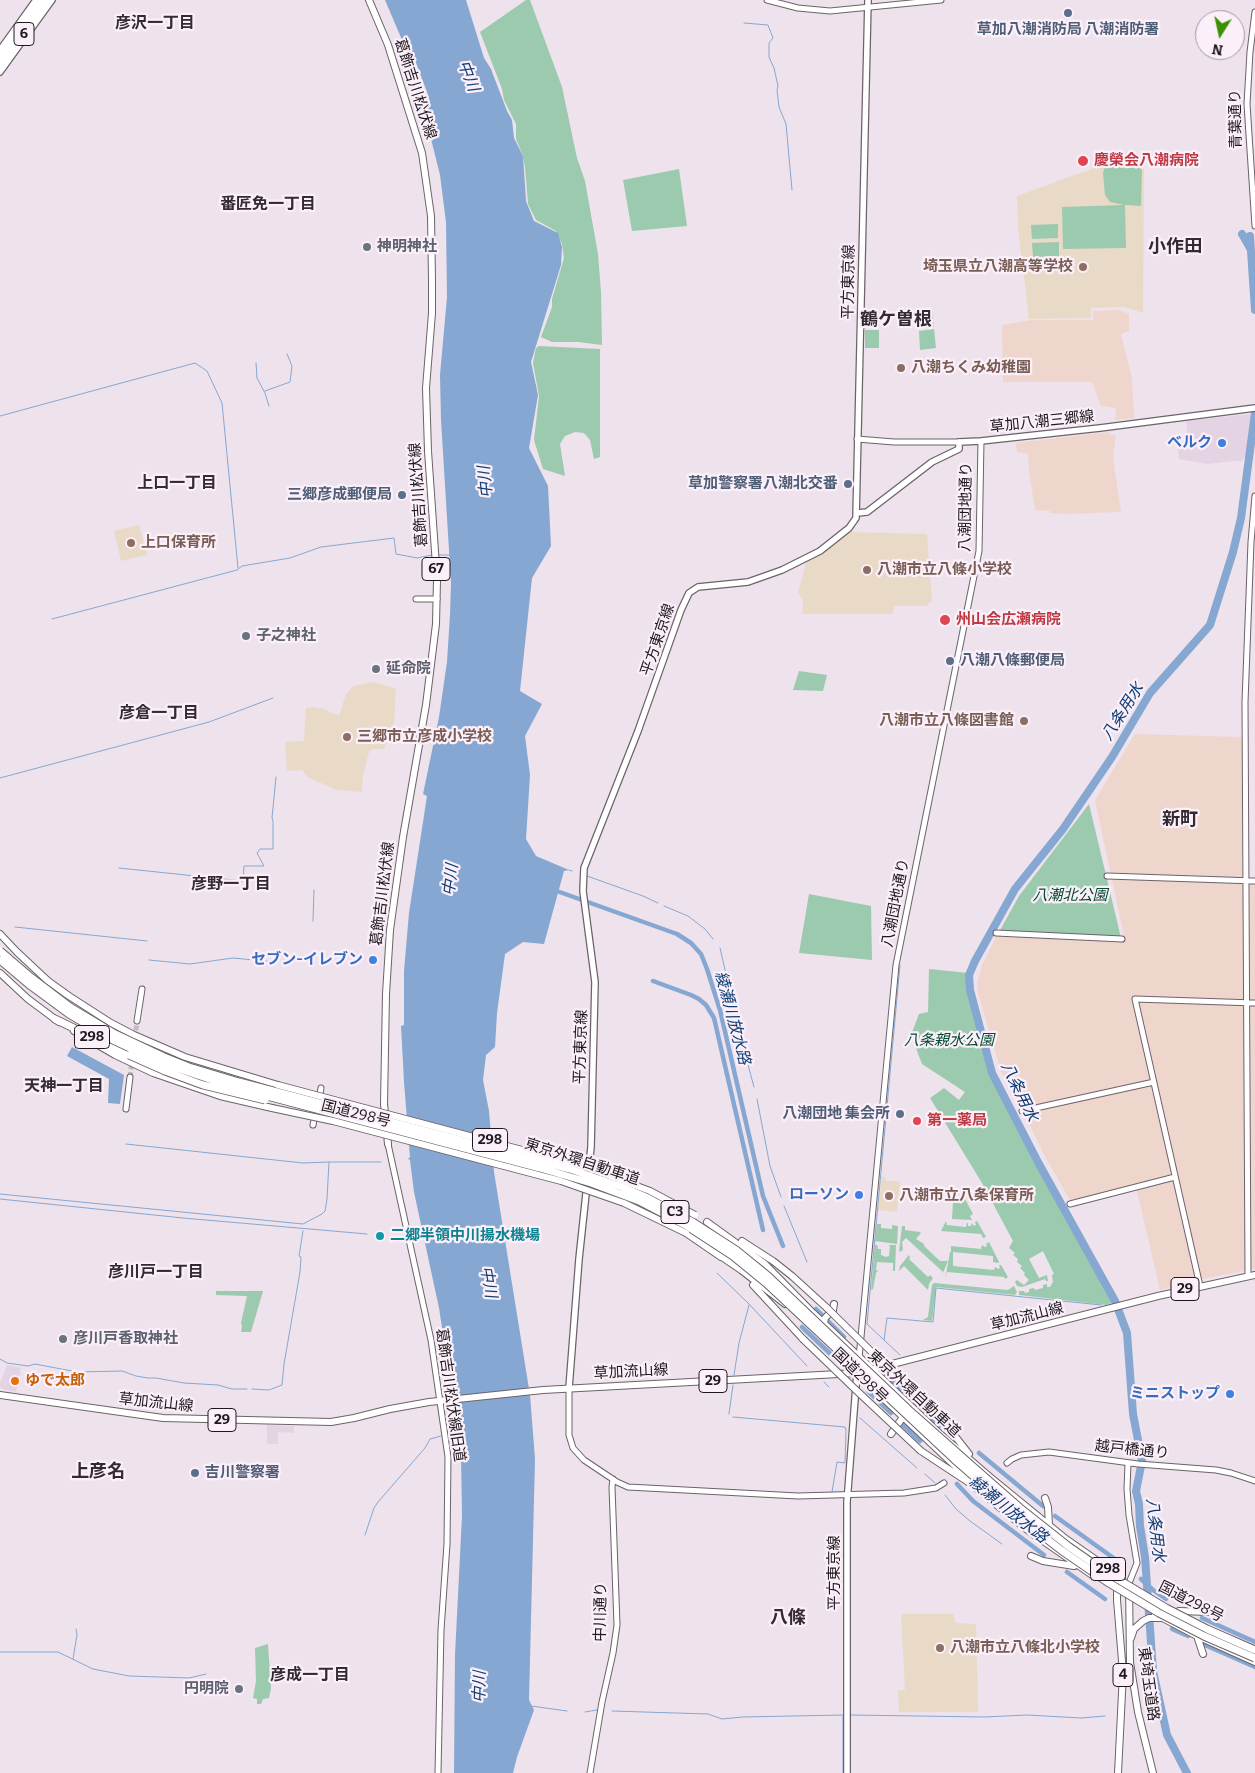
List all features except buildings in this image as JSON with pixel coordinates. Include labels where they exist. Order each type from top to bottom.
[{"type":"highway","name":"6","points":[[0,57],[41,0]]},
{"type":"highway","name":"6","points":[[0,67],[48,0]]},
{"type":"highway","points":[[0,947],[28,975]]},
{"type":"highway","name":"東京外環自動車道","points":[[0,951],[70,1007],[140,1047],[189,1067],[269,1090],[570,1169],[648,1198],[691,1221],[736,1250],[768,1276],[909,1410],[978,1472],[1068,1546],[1110,1575],[1160,1605],[1207,1629],[1255,1650]]},
{"type":"highway","name":"東京外環自動車道","points":[[0,960],[69,1014],[139,1053],[209,1080],[582,1180],[639,1201],[687,1226],[733,1256],[766,1283],[954,1459],[1061,1550],[1109,1583],[1159,1613],[1204,1636],[1255,1658]]},
{"type":"highway","name":"298","points":[[55,1019],[128,1055],[165,1071],[216,1089],[324,1111]]},
{"type":"main road","points":[[0,50],[36,0]]},
{"type":"main road","points":[[0,72],[52,0]]},
{"type":"main road","name":"葛飾吉川松伏線","points":[[369,0],[388,45],[422,153],[431,216],[432,299],[426,388],[437,599],[426,705],[404,828],[390,930],[386,994],[384,1104],[388,1144]]},
{"type":"main road","name":"平方東京線","points":[[569,1388],[579,1259],[591,1147],[595,982],[583,891],[584,868],[636,738],[681,610],[689,593],[693,589],[704,586],[758,580],[802,561],[820,551],[849,528],[857,514],[868,0]]},
{"type":"main road","name":"草加八潮三郷線","points":[[959,442],[980,442],[1255,408]]},
{"type":"main road","points":[[857,514],[867,512],[932,462],[958,449],[959,442]]},
{"type":"main road","name":"国道298号","points":[[0,934],[16,952],[48,981],[69,996],[111,1023],[185,1057],[278,1085],[586,1167],[650,1191],[695,1215],[773,1261],[792,1276],[947,1426],[977,1465]]},
{"type":"main road","name":"国道298号","points":[[0,973],[28,999],[55,1019],[93,1043],[153,1073],[220,1096],[342,1124],[561,1181],[624,1203],[686,1233],[783,1303],[994,1503]]},
{"type":"main road","name":"国道298号","points":[[706,1222],[766,1264],[793,1294],[939,1432],[1085,1554],[1179,1612],[1255,1646]]},
{"type":"main road","name":"国道298号","points":[[719,1255],[760,1292],[850,1385],[921,1450],[971,1484],[1047,1545],[1080,1568],[1162,1618],[1255,1662]]},
{"type":"main road","name":"草加流山線","points":[[0,1395],[172,1418],[318,1422],[343,1421],[405,1406],[441,1400],[543,1390],[858,1373],[1122,1305],[1252,1275]]},
{"type":"main road","points":[[824,1323],[825,1318],[833,1310],[834,1304]]},
{"type":"main road","name":"平方東京線","points":[[847,1773],[847,1495],[858,1373]]},
{"type":"main road","points":[[891,1434],[903,1417]]},
{"type":"main road","points":[[1045,1498],[1048,1507],[1049,1525]]},
{"type":"main road","points":[[1031,1556],[1038,1560],[1080,1568]]},
{"type":"main road","points":[[1118,1592],[1129,1582]]},
{"type":"main road","name":"東埼玉道路","points":[[1129,1582],[1129,1643],[1138,1712],[1153,1773]]},
{"type":"main road","name":"東埼玉道路","points":[[1118,1592],[1118,1618],[1123,1668],[1118,1773]]},
{"type":"main road","points":[[1179,1612],[1210,1612]]},
{"type":"main road","points":[[1129,1643],[1132,1633],[1138,1624],[1149,1618],[1162,1618]]},
{"type":"main road","points":[[1197,1636],[1202,1654]]},
{"type":"street","points":[[767,0],[788,6],[816,10],[941,0]]},
{"type":"street","name":"青葉通り","points":[[1255,12],[1250,52],[1247,104],[1255,226]]},
{"type":"street","points":[[858,439],[912,443],[959,442]]},
{"type":"street","name":"八潮団地通り","points":[[858,1373],[896,965],[979,551],[980,442]]},
{"type":"street","points":[[1252,1275],[1246,1002],[1245,702],[1251,542],[1255,496]]},
{"type":"street","points":[[416,600],[437,599]]},
{"type":"street","points":[[1107,876],[1255,881]]},
{"type":"street","points":[[996,933],[1122,939]]},
{"type":"street","points":[[138,1021],[142,989]]},
{"type":"street","points":[[1200,1286],[1135,999],[1255,1003]]},
{"type":"street","points":[[126,1110],[130,1077]]},
{"type":"street","points":[[1022,1112],[1154,1082]]},
{"type":"street","points":[[313,1125],[321,1088]]},
{"type":"street","name":"葛飾吉川松伏線旧道","points":[[388,1144],[431,1340],[448,1457],[447,1544],[441,1630],[438,1773]]},
{"type":"street","points":[[1070,1204],[1176,1176]]},
{"type":"street","points":[[569,1388],[569,1438],[573,1448],[580,1457],[613,1480],[632,1488],[787,1496],[904,1493],[936,1488],[944,1483]]},
{"type":"street","name":"越戸橋通り","points":[[1007,1463],[1021,1455],[1040,1452],[1147,1465],[1216,1470],[1255,1481]]},
{"type":"street","points":[[1128,1463],[1129,1515],[1137,1559],[1136,1568],[1129,1582]]},
{"type":"street","name":"中川通り","points":[[590,1773],[617,1625],[613,1480]]},
{"type":"shaded area","name":"埼玉県立八潮高等学校","points":[[1139,162],[1144,169],[1143,313],[1125,307],[1091,308],[1091,318],[1029,319],[1018,228],[1017,196],[1105,164]]},
{"type":"shaded area","points":[[1119,310],[1129,314],[1129,331],[1121,334],[1132,378],[1134,418],[1115,420],[1116,408],[1101,406],[1092,382],[1003,382],[1002,325],[1032,320],[1093,320],[1093,311]]},
{"type":"shaded area","points":[[1251,414],[1246,458],[1243,458],[1243,461],[1207,464],[1179,459],[1178,443],[1188,441],[1186,421]]},
{"type":"shaded area","points":[[1109,432],[1110,435],[1116,435],[1113,457],[1121,512],[1066,514],[1035,510],[1028,454],[1017,452],[1016,443]]},
{"type":"shaded area","name":"上口保育所","points":[[139,525],[147,555],[121,561],[114,531]]},
{"type":"shaded area","name":"八潮市立八條小学校","points":[[849,532],[927,534],[932,601],[926,606],[894,606],[893,614],[802,614],[803,600],[798,593],[806,562],[820,555]]},
{"type":"shaded area","name":"三郷市立彦成小学校","points":[[374,682],[396,689],[394,723],[384,749],[373,749],[369,752],[363,775],[362,792],[336,790],[308,777],[302,770],[287,771],[285,742],[304,741],[306,708],[324,709],[339,716],[346,694],[353,686]]},
{"type":"shaded area","points":[[1135,734],[1242,737],[1242,885],[1255,885],[1255,1269],[1202,1279],[1160,1290],[1137,1191],[1138,1189],[1171,1181],[1170,1175],[1071,1202],[1043,1153],[1001,1071],[977,984],[982,965],[997,935],[1125,941],[1095,800]]},
{"type":"shaded area","name":"八潮市立八条保育所","points":[[882,1176],[886,1178],[886,1181],[900,1181],[897,1212],[878,1210]]},
{"type":"shaded area","points":[[7,1365],[21,1368],[16,1392],[0,1387]]},
{"type":"shaded area","points":[[267,1425],[294,1426],[294,1433],[278,1432],[278,1444],[267,1444]]},
{"type":"shaded area","name":"八潮市立八條北小学校","points":[[901,1614],[953,1614],[956,1623],[976,1624],[978,1712],[899,1712],[898,1690],[905,1690]]},
{"type":"green space","points":[[526,0],[530,0],[562,87],[577,158],[585,181],[598,254],[602,345],[578,342],[552,342],[541,337],[552,307],[552,299],[564,258],[562,244],[556,231],[536,220],[528,204],[525,167],[516,139],[516,124],[504,100],[502,89],[480,32]]},
{"type":"green space","points":[[1105,165],[1138,165],[1142,170],[1141,206],[1125,205],[1126,248],[1063,249],[1062,207],[1124,205],[1110,202],[1105,195],[1103,173]]},
{"type":"green space","points":[[679,169],[687,226],[632,231],[623,180]]},
{"type":"green space","points":[[1058,224],[1058,238],[1032,239],[1031,225]]},
{"type":"green space","points":[[1059,242],[1059,256],[1033,257],[1032,243]]},
{"type":"green space","points":[[932,308],[934,327],[918,328],[916,309]]},
{"type":"green space","points":[[934,329],[936,348],[920,350],[919,331]]},
{"type":"green space","points":[[865,330],[879,330],[879,348],[865,348]]},
{"type":"green space","points":[[539,346],[600,349],[600,457],[594,459],[590,440],[584,433],[575,432],[565,436],[560,444],[565,476],[543,469],[534,440],[539,396],[533,363],[536,348]]},
{"type":"green space","points":[[799,671],[827,675],[823,691],[793,690]]},
{"type":"green space","name":"八潮北公園","points":[[1089,804],[1121,938],[999,932],[1019,896]]},
{"type":"green space","points":[[809,894],[871,906],[872,960],[799,953]]},
{"type":"green space","name":"八条親水公園","points":[[929,969],[968,973],[969,990],[993,1077],[1037,1164],[1075,1229],[1114,1302],[1106,1305],[1019,1295],[1019,1291],[1029,1292],[1029,1289],[1043,1288],[1043,1285],[1047,1284],[1047,1287],[1050,1287],[1053,1282],[1052,1275],[1054,1274],[1043,1251],[1029,1259],[1039,1278],[1047,1275],[1048,1281],[1045,1279],[1022,1287],[1017,1286],[1015,1282],[1017,1280],[1024,1285],[1029,1280],[1020,1268],[1022,1266],[1017,1262],[1018,1259],[1013,1255],[1015,1253],[1009,1248],[1013,1241],[982,1183],[930,1098],[944,1088],[959,1100],[965,1092],[922,1064],[911,1035],[919,1014],[928,1012]]},
{"type":"green space","points":[[965,1199],[973,1214],[970,1216],[972,1220],[952,1219],[953,1202],[960,1202]]},
{"type":"green space","points":[[946,1221],[947,1225],[966,1227],[967,1223],[968,1226],[971,1226],[972,1223],[974,1226],[976,1225],[975,1222],[977,1221],[986,1237],[983,1238],[981,1234],[941,1231]]},
{"type":"green space","points":[[877,1224],[881,1224],[881,1228],[892,1229],[892,1225],[898,1226],[897,1244],[875,1241]]},
{"type":"green space","points":[[902,1226],[905,1226],[905,1230],[920,1232],[916,1239],[924,1244],[940,1261],[948,1261],[942,1275],[943,1272],[906,1238],[902,1242],[903,1250],[899,1252]]},
{"type":"green space","points":[[989,1242],[998,1263],[993,1262],[993,1256],[953,1252],[953,1266],[994,1270],[995,1267],[1000,1268],[999,1265],[1001,1265],[1008,1277],[1005,1279],[1004,1277],[947,1272],[945,1280],[951,1246],[981,1249],[982,1245],[985,1247]]},
{"type":"green space","points":[[875,1245],[877,1245],[878,1249],[881,1249],[881,1255],[886,1257],[889,1256],[890,1246],[888,1245],[896,1245],[895,1271],[893,1271],[893,1263],[877,1262],[876,1270],[878,1271],[873,1289],[871,1290]]},
{"type":"green space","points":[[909,1255],[909,1259],[928,1277],[930,1275],[933,1278],[928,1290],[904,1266],[899,1271],[900,1266]]},
{"type":"green space","points":[[934,1283],[1008,1290],[1014,1286],[1017,1292],[1015,1295],[936,1287],[932,1321],[923,1320],[928,1317],[932,1285]]},
{"type":"green space","points":[[216,1291],[263,1291],[251,1332],[241,1332],[247,1296],[216,1295]]},
{"type":"green space","points":[[268,1644],[271,1688],[269,1698],[263,1699],[261,1704],[257,1704],[257,1699],[253,1698],[256,1681],[255,1648]]},
{"type":"water","name":"中川","points":[[385,0],[466,0],[484,58],[491,69],[512,120],[514,138],[523,156],[526,201],[534,221],[558,233],[562,247],[561,265],[531,362],[538,395],[529,448],[548,486],[551,546],[532,578],[520,691],[542,704],[525,736],[530,775],[526,839],[536,856],[569,870],[564,871],[544,944],[523,942],[505,954],[497,1013],[495,1047],[486,1055],[483,1080],[489,1111],[494,1172],[530,1395],[535,1459],[529,1700],[534,1710],[513,1773],[454,1773],[455,1655],[462,1516],[460,1434],[458,1432],[454,1387],[450,1379],[439,1308],[414,1192],[410,1160],[408,1159],[410,1157],[401,1026],[404,1025],[404,971],[409,913],[427,796],[423,794],[439,717],[447,662],[450,615],[451,583],[440,375],[447,297],[446,222],[440,175],[426,119],[430,102],[415,60],[405,47]]},
{"type":"water","points":[[72,1047],[124,1075],[120,1104],[108,1103],[109,1079],[67,1056]]},
{"type":"waterway","points":[[744,23],[768,25],[773,38],[769,43],[769,57],[774,68],[778,86],[779,107],[786,124],[792,190]]},
{"type":"waterway","points":[[1242,234],[1250,248]]},
{"type":"waterway","name":"八条用水","points":[[1250,236],[1255,310]]},
{"type":"waterway","points":[[265,391],[290,382],[292,366],[287,354]]},
{"type":"waterway","points":[[0,416],[195,363],[207,371],[222,403],[238,568]]},
{"type":"waterway","points":[[256,363],[257,378],[269,406]]},
{"type":"waterway","name":"八条用水","points":[[1187,1773],[1167,1735],[1153,1671],[1145,1557],[1136,1491],[1142,1461],[1133,1414],[1127,1333],[1115,1301],[1039,1164],[992,1073],[970,990],[969,975],[1015,889],[1063,829],[1112,757],[1150,693],[1210,625],[1233,552],[1241,518],[1255,413]]},
{"type":"waterway","points":[[52,619],[237,570],[242,566],[290,558],[321,547],[394,538],[396,554],[417,558],[432,555]]},
{"type":"waterway","points":[[439,555],[450,555]]},
{"type":"waterway","points":[[0,778],[209,722],[273,698]]},
{"type":"waterway","points":[[119,868],[243,881],[244,866],[264,866],[257,853],[260,849],[273,849],[272,818],[276,777]]},
{"type":"waterway","points":[[587,876],[658,903]]},
{"type":"waterway","points":[[313,921],[314,890]]},
{"type":"waterway","name":"綾瀬川放水路","points":[[554,890],[677,934],[691,943],[701,954],[720,1010],[763,1196],[783,1246]]},
{"type":"waterway","points":[[664,906],[688,916],[705,929],[713,939]]},
{"type":"waterway","points":[[15,927],[147,941]]},
{"type":"waterway","points":[[720,948],[754,1087]]},
{"type":"waterway","points":[[149,960],[190,964],[233,958],[275,962]]},
{"type":"waterway","points":[[900,965],[867,1324],[900,1355]]},
{"type":"waterway","name":"綾瀬川放水路","points":[[653,981],[699,999],[706,1005],[714,1018],[763,1230]]},
{"type":"waterway","points":[[757,1099],[770,1166],[781,1197]]},
{"type":"waterway","points":[[126,1144],[303,1163],[329,1162]]},
{"type":"waterway","points":[[0,1194],[303,1224],[325,1211],[329,1162],[381,1162]]},
{"type":"waterway","points":[[0,1199],[183,1218],[367,1234]]},
{"type":"waterway","points":[[784,1206],[807,1262]]},
{"type":"waterway","points":[[252,1389],[269,1390],[282,1385],[300,1272],[301,1257],[299,1256],[303,1231]]},
{"type":"waterway","points":[[717,1273],[807,1366]]},
{"type":"waterway","points":[[884,1340],[887,1318],[933,1322],[936,1288],[1101,1305]]},
{"type":"waterway","points":[[734,1375],[739,1343],[749,1305]]},
{"type":"waterway","name":"綾瀬川放水路","points":[[816,1309],[844,1337]]},
{"type":"waterway","name":"綾瀬川放水路","points":[[802,1327],[837,1360]]},
{"type":"waterway","points":[[0,1359],[7,1363],[28,1366],[35,1364],[77,1372],[122,1371],[148,1378],[218,1385],[232,1389],[247,1389]]},
{"type":"waterway","name":"綾瀬川放水路","points":[[886,1376],[939,1426]]},
{"type":"waterway","points":[[824,1382],[829,1387]]},
{"type":"waterway","points":[[729,1414],[733,1385]]},
{"type":"waterway","name":"綾瀬川放水路","points":[[868,1391],[891,1413]]},
{"type":"waterway","points":[[733,1417],[845,1427],[845,1463],[837,1462],[832,1492]]},
{"type":"waterway","points":[[860,1418],[917,1468]]},
{"type":"waterway","name":"綾瀬川放水路","points":[[903,1425],[920,1441]]},
{"type":"waterway","points":[[365,1535],[374,1508],[378,1502],[425,1448],[430,1439],[441,1436]]},
{"type":"waterway","name":"綾瀬川放水路","points":[[979,1453],[1043,1506]]},
{"type":"waterway","points":[[925,1474],[935,1483]]},
{"type":"waterway","name":"綾瀬川放水路","points":[[957,1484],[973,1501],[1044,1555]]},
{"type":"waterway","points":[[945,1495],[956,1509],[1002,1544]]},
{"type":"waterway","name":"綾瀬川放水路","points":[[1055,1516],[1119,1562]]},
{"type":"waterway","name":"綾瀬川放水路","points":[[1067,1572],[1105,1599]]},
{"type":"waterway","name":"綾瀬川放水路","points":[[1141,1579],[1166,1599]]},
{"type":"waterway","name":"綾瀬川放水路","points":[[1202,1618],[1255,1642]]},
{"type":"waterway","points":[[73,1659],[77,1635],[76,1629]]},
{"type":"waterway","name":"綾瀬川放水路","points":[[1172,1629],[1188,1636]]},
{"type":"waterway","name":"綾瀬川放水路","points":[[1205,1645],[1255,1667]]},
{"type":"waterway","points":[[0,1652],[58,1652],[93,1669],[129,1676],[189,1678],[206,1674]]},
{"type":"waterway","points":[[531,1706],[567,1711]]},
{"type":"waterway","points":[[585,1712],[597,1710]]},
{"type":"waterway","points":[[612,1711],[708,1714],[722,1719],[844,1715]]},
{"type":"waterway","points":[[850,1715],[984,1717],[1027,1715],[1081,1718],[1105,1716]]},
{"type":"waterway","points":[[843,1716],[843,1773]]},
{"type":"tunnel","points":[[135,1038],[137,1021]]},
{"type":"tunnel","points":[[130,1077],[132,1061]]},
{"type":"place","name":"草加八潮消防局 八潮消防署","points":[[1068,13]]},
{"type":"place","name":"慶榮会八潮病院","points":[[1083,161]]},
{"type":"place","name":"神明神社","points":[[367,247]]},
{"type":"place","name":"埼玉県立八潮高等学校","points":[[1083,267]]},
{"type":"place","name":"八潮ちくみ幼稚園","points":[[901,368]]},
{"type":"place","name":"ベルク","points":[[1222,443]]},
{"type":"place","name":"草加警察署八潮北交番","points":[[848,484]]},
{"type":"place","name":"三郷彦成郵便局","points":[[402,495]]},
{"type":"place","name":"上口保育所","points":[[131,543]]},
{"type":"place","name":"八潮市立八條小学校","points":[[867,570]]},
{"type":"place","name":"州山会広瀬病院","points":[[945,620]]},
{"type":"place","name":"子之神社","points":[[246,636]]},
{"type":"place","name":"八潮八條郵便局","points":[[950,661]]},
{"type":"place","name":"延命院","points":[[376,669]]},
{"type":"place","name":"八潮市立八條図書館","points":[[1024,721]]},
{"type":"place","name":"三郷市立彦成小学校","points":[[347,737]]},
{"type":"place","name":"セブン-イレブン","points":[[373,960]]},
{"type":"place","name":"八潮団地 集会所","points":[[900,1114]]},
{"type":"place","name":"第一薬局","points":[[917,1121]]},
{"type":"place","name":"ローソン","points":[[859,1195]]},
{"type":"place","name":"八潮市立八条保育所","points":[[889,1196]]},
{"type":"place","name":"二郷半領中川揚水機場","points":[[380,1236]]},
{"type":"place","name":"彦川戸香取神社","points":[[63,1339]]},
{"type":"place","name":"ゆで太郎","points":[[15,1381]]},
{"type":"place","name":"ミニストップ","points":[[1230,1394]]},
{"type":"place","name":"吉川警察署","points":[[195,1473]]},
{"type":"place","name":"八潮市立八條北小学校","points":[[940,1648]]},
{"type":"place","name":"円明院","points":[[239,1689]]},
{"type":"district","name":"彦沢一丁目","points":[[155,24]]},
{"type":"district","name":"番匠免一丁目","points":[[268,205]]},
{"type":"district","name":"小作田","points":[[1175,247]]},
{"type":"district","name":"鶴ケ曽根","points":[[896,320]]},
{"type":"district","name":"上口一丁目","points":[[177,484]]},
{"type":"district","name":"彦倉一丁目","points":[[159,714]]},
{"type":"district","name":"新町","points":[[1180,820]]},
{"type":"district","name":"彦野一丁目","points":[[231,885]]},
{"type":"district","name":"天神一丁目","points":[[64,1087]]},
{"type":"district","name":"彦川戸一丁目","points":[[156,1273]]},
{"type":"district","name":"上彦名","points":[[98,1472]]},
{"type":"district","name":"八條","points":[[788,1618]]},
{"type":"district","name":"彦成一丁目","points":[[310,1676]]}]
